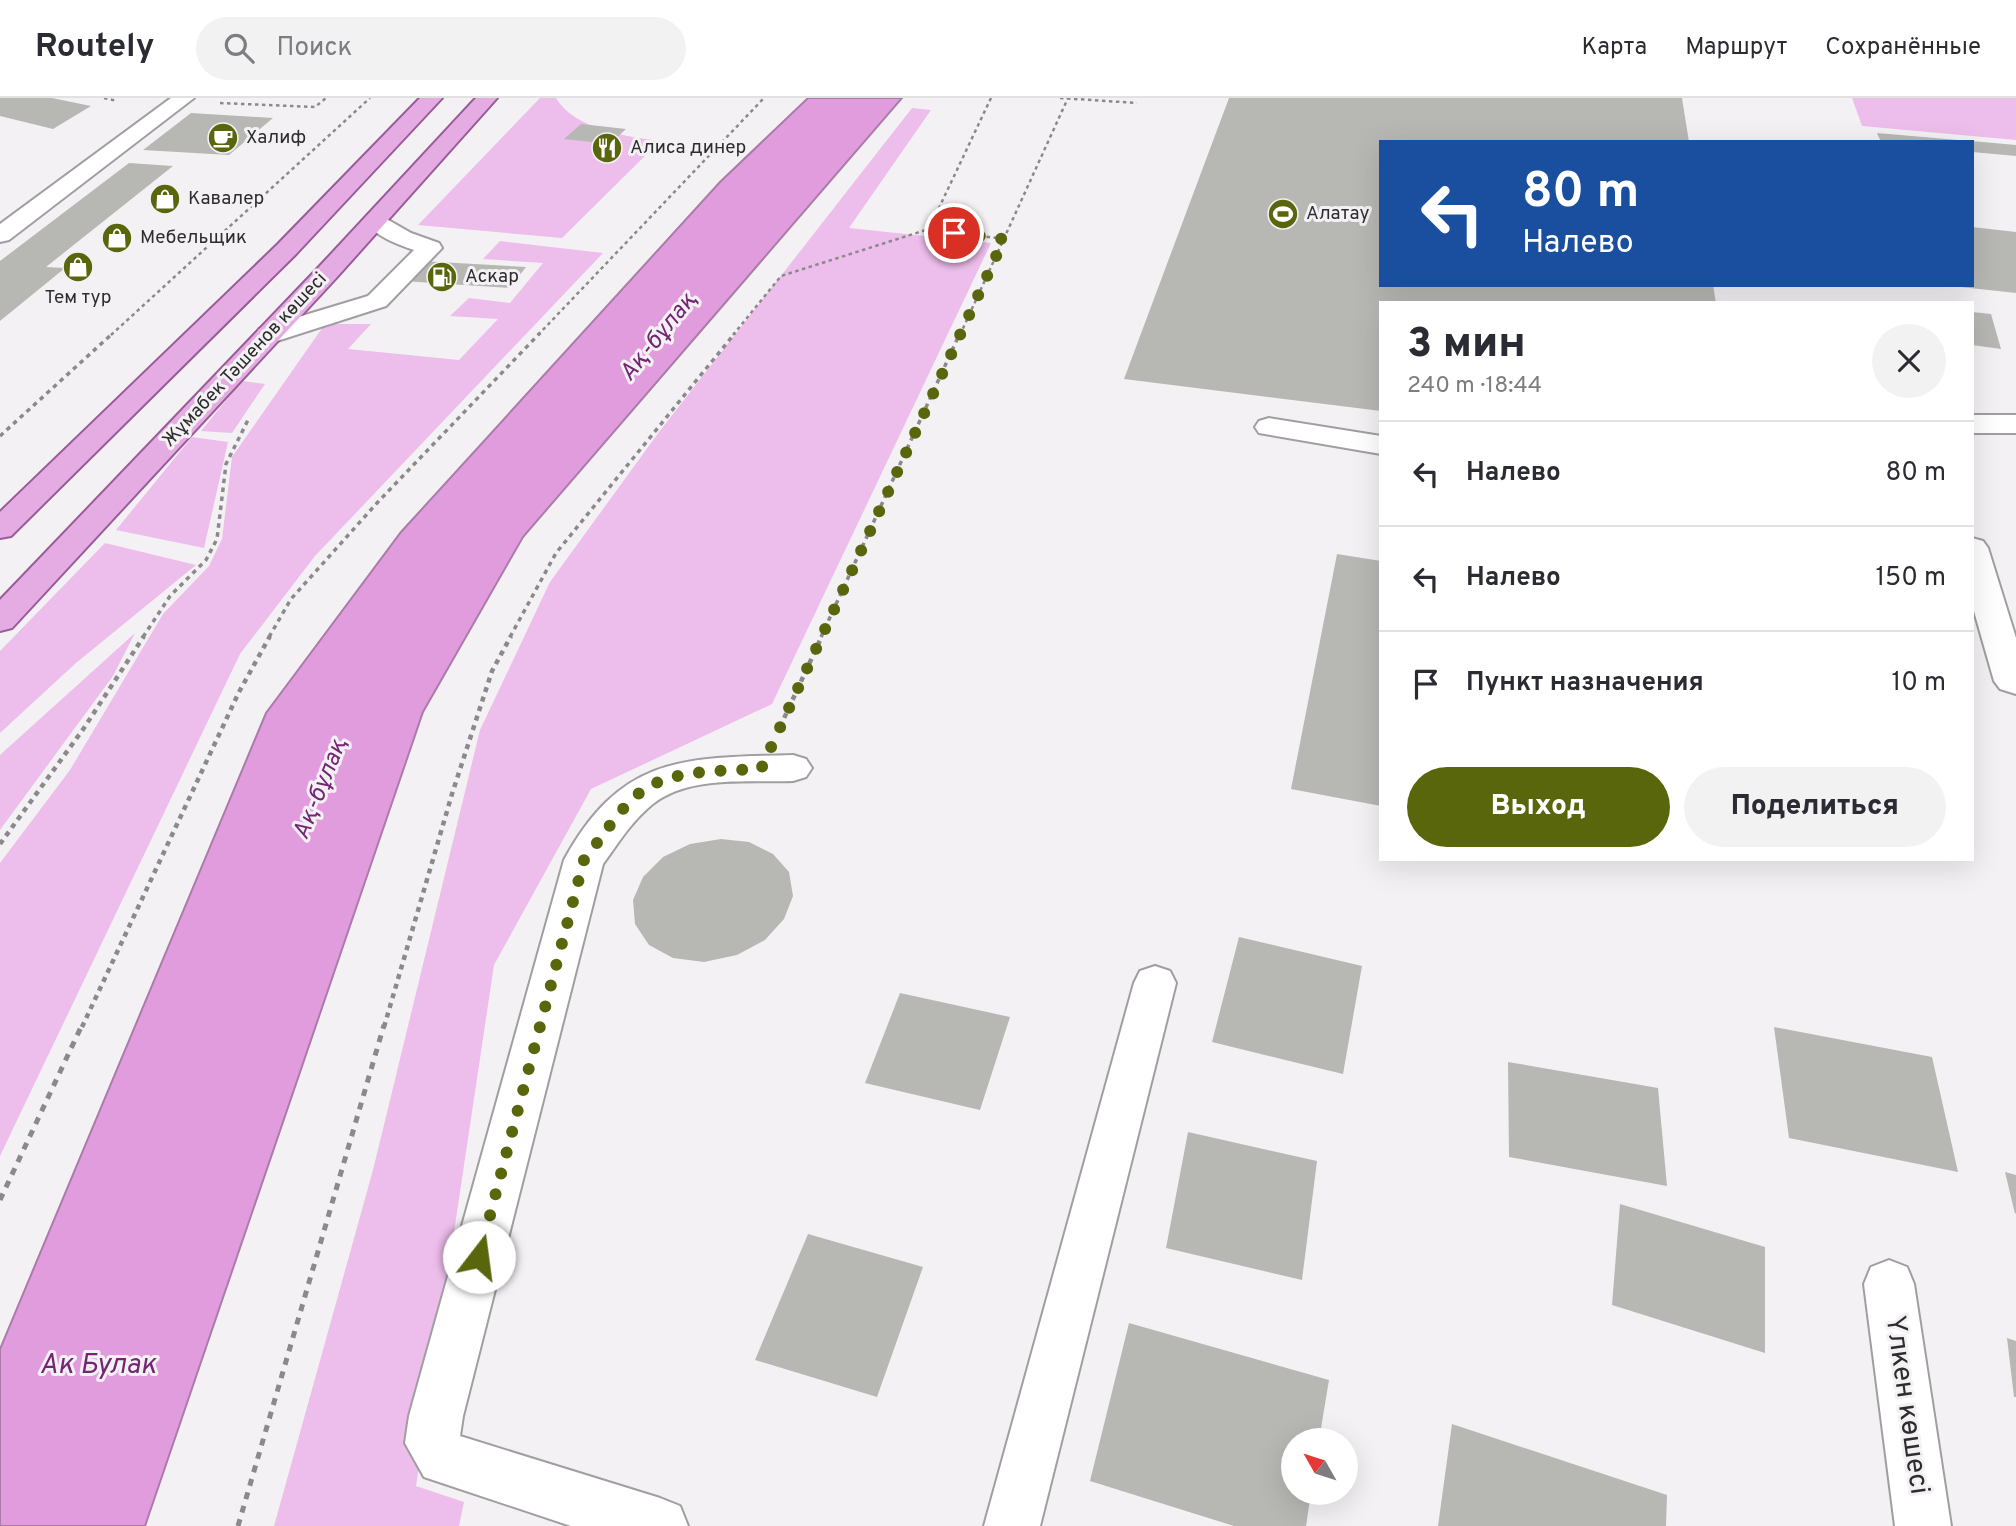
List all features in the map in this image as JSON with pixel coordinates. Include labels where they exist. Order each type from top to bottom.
[{"type":"main road","name":"Жұмабек Тәшенов көшесі","points":[[0,529],[287,248],[432,98]]},
{"type":"main road","name":"Жұмабек Тәшенов көшесі","points":[[0,620],[487,98]]},
{"type":"street","points":[[0,235],[184,98]]},
{"type":"street","points":[[268,335],[377,301],[430,248],[402,238],[376,220]]},
{"type":"street","points":[[1974,424],[2016,424]]},
{"type":"street","points":[[1269,427],[1379,445]]},
{"type":"street","points":[[1974,555],[2012,681],[2016,682]]},
{"type":"street","points":[[660,1526],[443,1458],[432,1443],[436,1416],[584,860],[627,807],[652,785],[698,772],[777,769]]},
{"type":"street","points":[[1012,1526],[1155,983]]},
{"type":"street","name":"Үлкен көшесі","points":[[1889,1284],[1923,1526]]},
{"type":"path","points":[[0,436],[370,98]]},
{"type":"path","points":[[0,1200],[239,692],[291,599],[386,493],[764,98]]},
{"type":"path","points":[[929,229],[991,98]]},
{"type":"path","points":[[1060,98],[1137,103]]},
{"type":"path","points":[[777,769],[1004,239],[1068,98]]},
{"type":"path","points":[[238,1526],[448,807],[492,671],[556,553],[781,276],[929,229],[1004,239]]},
{"type":"path","points":[[0,844],[84,728],[170,596],[206,560],[217,538],[226,464],[238,434],[254,411]]},
{"type":"shaded area","points":[[540,98],[556,98],[564,109],[575,117],[603,130],[660,141],[562,238],[418,225]]},
{"type":"shaded area","points":[[1852,98],[2016,98],[2016,140],[1862,126]]},
{"type":"shaded area","points":[[912,108],[931,110],[849,228],[991,243],[772,704],[591,789],[494,965],[416,1486],[464,1502],[459,1526],[274,1526],[373,1170],[480,730],[550,582],[659,432]]},
{"type":"shaded area","points":[[500,241],[603,253],[315,556],[240,654],[0,1156],[0,863],[70,770],[163,614],[209,566],[222,539],[232,457],[325,324],[371,324],[348,349],[459,360],[498,319],[450,316],[469,298],[510,303],[543,263],[483,259]]},
{"type":"shaded area","points":[[242,381],[265,384],[232,433],[201,431]]},
{"type":"shaded area","points":[[192,437],[228,442],[204,548],[116,530]]},
{"type":"shaded area","points":[[105,543],[196,565],[76,663],[0,733],[0,651]]},
{"type":"shaded area","points":[[135,633],[113,676],[0,830],[0,755]]},
{"type":"water","name":"Ак Булак","points":[[808,98],[902,98],[523,537],[423,712],[145,1526],[0,1526],[0,1349],[266,713],[401,532],[720,182]]},
{"type":"building","points":[[0,98],[52,98],[91,106],[53,129],[0,116]]},
{"type":"building","name":"Алатау","points":[[1229,98],[1682,98],[1689,140],[1379,140],[1379,287],[1713,287],[1716,301],[1379,301],[1379,411],[1124,379]]},
{"type":"building","points":[[191,113],[273,118],[229,155],[143,150]]},
{"type":"building","points":[[581,124],[626,129],[610,144],[564,139]]},
{"type":"building","points":[[1877,133],[1958,140],[1880,140]]},
{"type":"building","points":[[1974,141],[2016,145],[2016,156],[1974,152]]},
{"type":"building","points":[[129,163],[173,166],[46,267],[65,268],[0,321],[0,261]]},
{"type":"building","points":[[1974,227],[2016,232],[2016,293],[1961,287],[1974,287]]},
{"type":"building","points":[[421,261],[526,267],[510,288],[403,281]]},
{"type":"building","points":[[1974,312],[1991,314],[2001,349],[1974,345]]},
{"type":"building","points":[[1337,554],[1379,561],[1379,806],[1291,789]]},
{"type":"building","points":[[721,839],[749,842],[773,854],[789,872],[793,896],[784,919],[765,940],[737,955],[704,962],[673,958],[649,945],[635,924],[633,900],[643,877],[663,857],[690,844]]},
{"type":"building","points":[[1239,937],[1362,966],[1343,1074],[1212,1042]]},
{"type":"building","points":[[900,993],[1010,1017],[980,1110],[865,1083]]},
{"type":"building","points":[[1774,1027],[1932,1057],[1958,1172],[1789,1138]]},
{"type":"building","points":[[1508,1062],[1658,1088],[1667,1186],[1509,1157]]},
{"type":"building","points":[[1188,1132],[1317,1161],[1302,1280],[1166,1248]]},
{"type":"building","points":[[2005,1172],[2016,1175],[2015,1214]]},
{"type":"building","points":[[1620,1204],[1765,1247],[1765,1353],[1612,1305]]},
{"type":"building","points":[[808,1234],[923,1267],[877,1397],[755,1360]]},
{"type":"building","points":[[1129,1323],[1329,1380],[1321,1428],[1281,1428],[1281,1505],[1309,1505],[1306,1526],[1234,1526],[1090,1481]]},
{"type":"building","points":[[2007,1338],[2016,1341],[2016,1397],[2014,1397]]},
{"type":"building","points":[[1452,1424],[1667,1495],[1666,1526],[1438,1526]]},
{"type":"place","name":"Халиф","points":[[223,138]]},
{"type":"place","name":"Алиса динер","points":[[607,148]]},
{"type":"place","name":"Кавалер","points":[[165,199]]},
{"type":"place","name":"Алатау","points":[[1283,214]]},
{"type":"place","name":"Мебельщик","points":[[117,238]]},
{"type":"place","name":"Тем тур","points":[[78,267]]},
{"type":"place","name":"Аскар","points":[[442,277]]},
{"type":"route","points":[[479,1257],[584,860],[627,807],[652,785],[698,772],[761,769],[1004,239],[954,233]]},
{"type":"water label","name":"Ақ-бұлақ","points":[[659,337]]},
{"type":"water label","name":"Ақ-бұлақ","points":[[321,789]]}]
